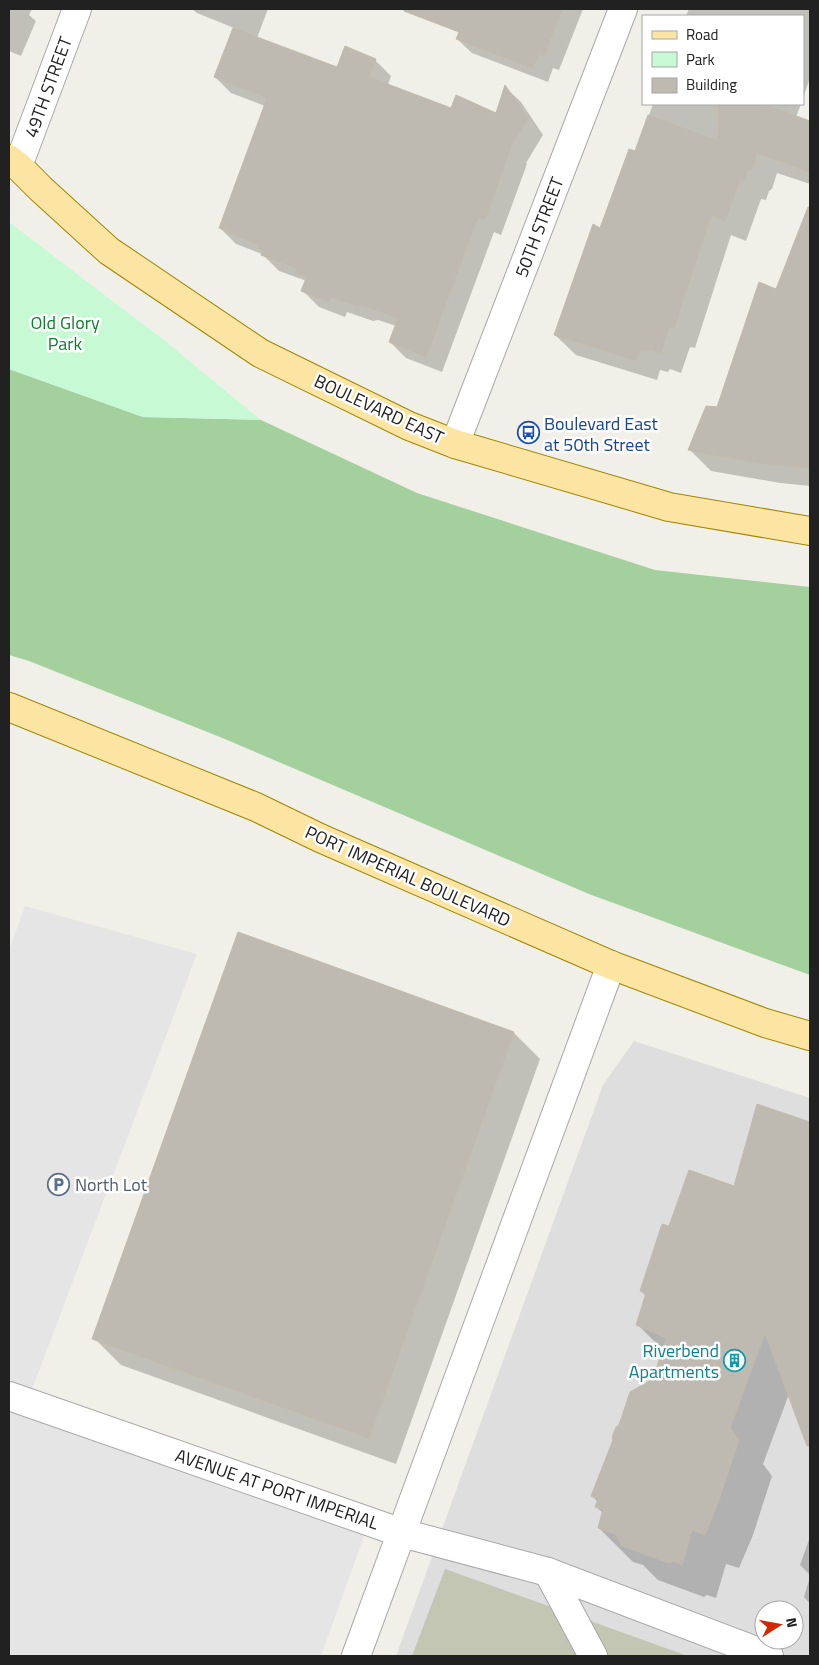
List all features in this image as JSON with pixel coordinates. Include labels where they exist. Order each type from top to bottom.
[{"type":"main road","name":"BOULEVARD EAST","points":[[14,162],[41,190],[109,251],[260,353],[409,426],[455,444],[669,507],[810,531]]},
{"type":"main road","name":"PORT IMPERIAL BOULEVARD","points":[[9,707],[256,807],[320,838],[611,965],[765,1023],[810,1036]]},
{"type":"street","name":"49TH STREET","points":[[14,162],[77,9]]},
{"type":"street","name":"50TH STREET","points":[[455,444],[623,9]]},
{"type":"street","points":[[356,1656],[611,965]]},
{"type":"street","name":"AVENUE AT PORT IMPERIAL","points":[[9,1396],[402,1533],[548,1572],[769,1656]]},
{"type":"street","points":[[548,1572],[593,1656]]},
{"type":"shaded area","name":"North Lot","points":[[25,906],[197,954],[23,1413],[366,1531],[321,1656],[9,1656],[9,950]]},
{"type":"shaded area","points":[[634,1041],[810,1098],[810,1656],[396,1656],[603,1085]]},
{"type":"shaded area","points":[[445,1569],[688,1656],[412,1656]]},
{"type":"green space","name":"Old Glory Park","points":[[9,222],[165,341],[261,420],[143,417],[9,369]]},
{"type":"green space","points":[[9,369],[143,417],[261,420],[417,493],[655,570],[810,587],[810,975],[589,894],[220,737],[29,661],[9,655]]},
{"type":"building","points":[[404,9],[562,9],[544,56],[538,54],[533,68],[456,39],[459,32],[404,11]]},
{"type":"building","points":[[233,28],[337,67],[345,46],[376,59],[369,77],[451,108],[456,95],[496,113],[505,85],[528,118],[510,147],[485,220],[478,217],[426,357],[389,342],[398,318],[362,305],[357,306],[331,297],[329,302],[301,291],[307,276],[295,273],[297,268],[261,255],[264,250],[258,248],[259,245],[219,228],[267,98],[214,77]]},
{"type":"building","points":[[719,105],[766,105],[810,121],[810,172],[757,153],[752,169],[748,170],[745,180],[740,179],[725,221],[711,215],[674,328],[669,327],[661,353],[649,349],[648,352],[640,350],[636,360],[554,335],[593,224],[600,228],[629,149],[635,151],[648,115],[718,141]]},
{"type":"building","points":[[808,207],[810,207],[810,468],[758,463],[688,450],[706,406],[717,407],[759,282],[776,289]]},
{"type":"building","points":[[238,932],[514,1032],[369,1438],[92,1339]]},
{"type":"building","name":"Riverbend Apartments","points":[[757,1104],[810,1122],[810,1446],[807,1446],[765,1333],[730,1428],[739,1440],[705,1535],[692,1530],[682,1565],[673,1561],[669,1563],[622,1546],[615,1534],[598,1528],[603,1509],[595,1507],[598,1499],[591,1496],[630,1392],[653,1379],[666,1338],[636,1325],[646,1293],[640,1291],[662,1224],[669,1226],[689,1170],[734,1186]]},
{"type":"place","name":"Boulevard East at 50th Street","points":[[528,433]]},
{"type":"place","name":"North Lot","points":[[59,1184]]},
{"type":"place","name":"Riverbend Apartments","points":[[735,1360]]}]
